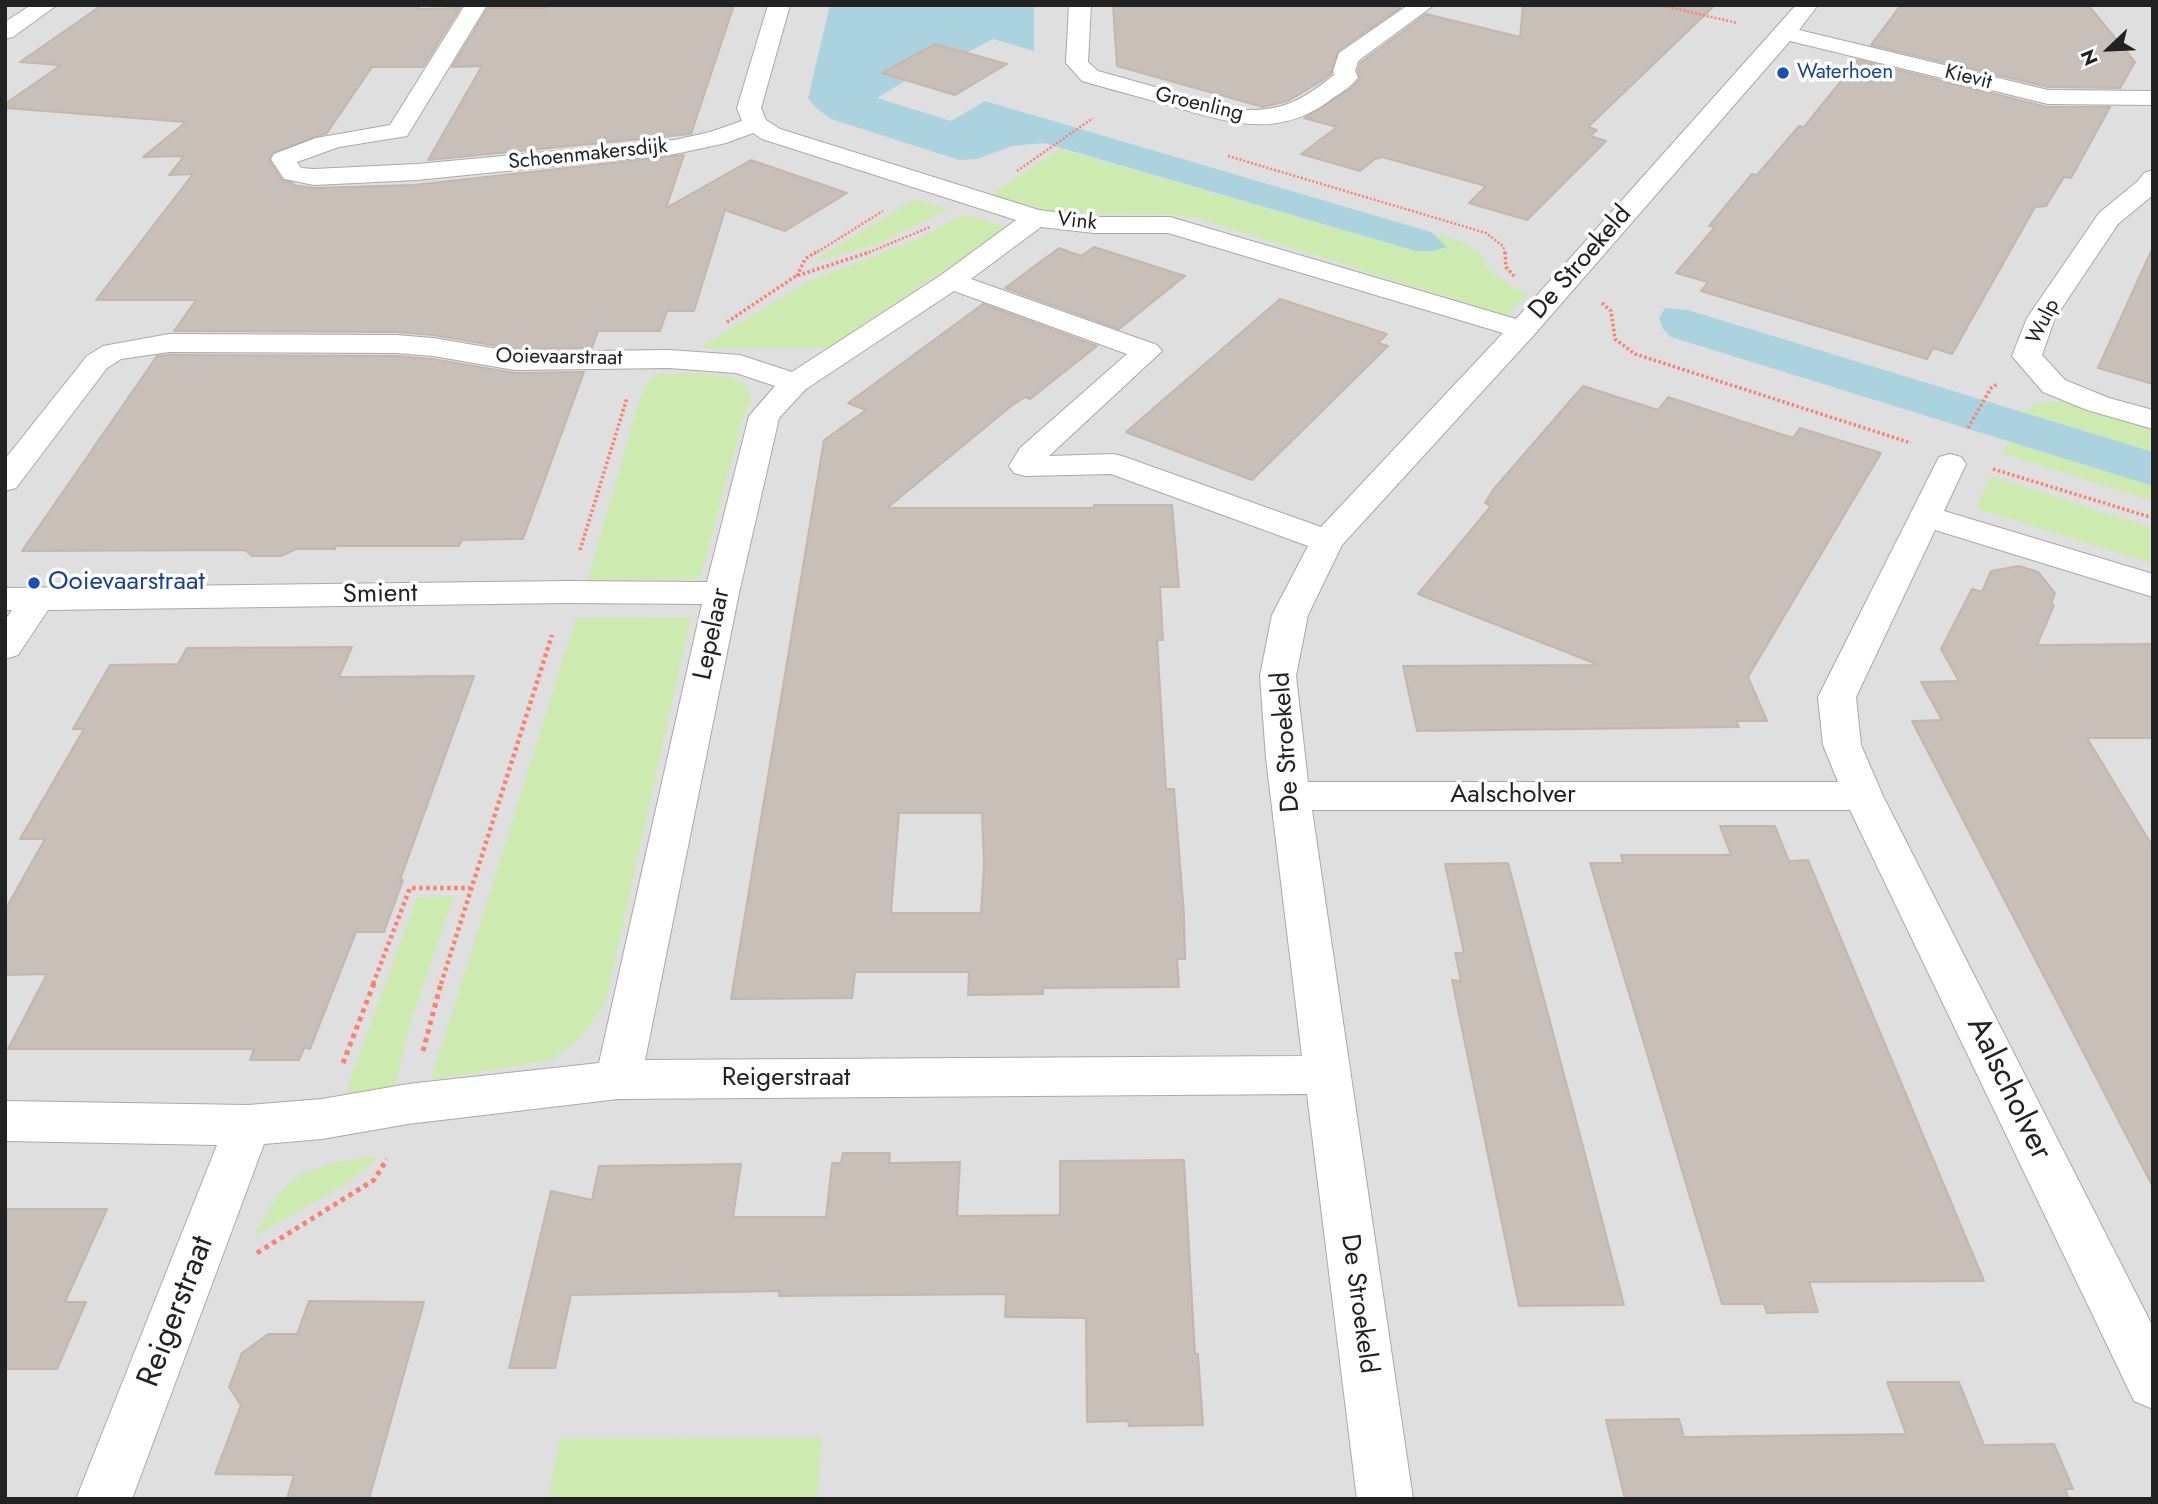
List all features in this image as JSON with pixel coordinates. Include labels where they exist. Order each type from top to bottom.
[{"type":"street","points":[[5,32],[46,5]]},
{"type":"street","points":[[417,172],[398,131],[476,5]]},
{"type":"street","points":[[755,124],[749,108],[779,5]]},
{"type":"street","name":"Groenling","points":[[1080,5],[1077,63],[1090,76],[1236,117],[1255,118],[1285,116],[1308,108],[1346,77],[1344,71],[1347,58],[1423,5]]},
{"type":"street","name":"Kievit","points":[[1796,19],[2048,97],[2124,99],[2140,111],[2150,109]]},
{"type":"street","name":"De Stroekeld","points":[[1385,1499],[1290,796],[1278,676],[1290,615],[1326,541],[1523,330],[1796,19]]},
{"type":"street","name":"Schoenmakersdijk","points":[[398,131],[312,146],[282,159],[293,174],[314,177],[417,172],[675,147],[717,138],[755,124]]},
{"type":"street","name":"Vink","points":[[755,124],[771,134],[1036,218],[1094,225],[1170,225],[1523,330]]},
{"type":"street","name":"Wulp","points":[[2153,178],[2148,186],[2108,219],[2041,318],[2027,356],[2054,386],[2153,420]]},
{"type":"street","name":"Lepelaar","points":[[618,1080],[722,593],[764,416],[795,383],[951,281],[1036,218]]},
{"type":"street","points":[[951,281],[1147,351],[1031,455],[1025,466],[1114,464],[1326,541]]},
{"type":"street","name":"Ooievaarstraat","points":[[5,481],[97,362],[113,352],[169,343],[396,344],[433,347],[515,361],[669,359],[740,364],[795,383]]},
{"type":"street","name":"Aalscholver","points":[[1950,464],[1837,697],[1842,745],[1863,796],[2153,1383]]},
{"type":"street","points":[[1926,516],[2153,586]]},
{"type":"street","name":"Smient","points":[[22,599],[566,592],[722,593]]},
{"type":"street","points":[[5,647],[22,599]]},
{"type":"street","name":"Aalscholver","points":[[1290,796],[1863,796]]},
{"type":"street","name":"Reigerstraat","points":[[5,1121],[248,1125],[322,1119],[408,1104],[618,1080],[1327,1075]]},
{"type":"street","name":"Reigerstraat","points":[[104,1499],[248,1125]]},
{"type":"path","points":[[1660,5],[1796,19]]},
{"type":"path","points":[[1037,157],[1091,120]]},
{"type":"path","points":[[1226,156],[1486,233],[1501,241],[1506,248],[1507,272],[1608,306],[1615,339],[1635,354],[1913,443]]},
{"type":"path","points":[[928,183],[805,259],[796,276],[910,237],[976,199]]},
{"type":"path","points":[[1967,431],[1990,388]]},
{"type":"path","points":[[1993,468],[2153,518]]},
{"type":"path","points":[[322,1119],[410,888],[470,888]]},
{"type":"shaded area","points":[[5,5],[2153,5],[2153,1499],[5,1499]]},
{"type":"green space","points":[[1060,149],[1416,251],[1447,247],[1431,232],[1464,242],[1481,255],[1489,270],[1511,286],[1528,293],[1506,316],[1197,218],[1175,215],[1046,212],[991,195]]},
{"type":"green space","points":[[915,199],[948,210],[877,244],[810,263]]},
{"type":"green space","points":[[963,215],[1009,227],[828,348],[699,348],[809,281],[919,239]]},
{"type":"green space","points":[[660,374],[698,374],[729,378],[741,382],[749,390],[751,400],[744,416],[700,579],[588,580],[641,394],[649,381]]},
{"type":"green space","points":[[2068,400],[2153,426],[2153,452],[2023,412],[2038,403]]},
{"type":"green space","points":[[2008,442],[2153,486],[2153,501],[2002,453]]},
{"type":"green space","points":[[1991,476],[2153,528],[2153,564],[1976,508]]},
{"type":"green space","points":[[691,617],[605,1005],[577,1040],[551,1060],[431,1080],[576,618]]},
{"type":"green space","points":[[454,896],[411,1021],[394,1088],[345,1094],[417,897]]},
{"type":"green space","points":[[379,1156],[351,1181],[255,1236],[278,1197],[303,1174],[318,1167]]},
{"type":"green space","points":[[822,1438],[817,1499],[548,1499],[560,1439]]},
{"type":"water","points":[[830,5],[1034,5],[1034,51],[993,39],[968,52],[934,43],[881,73],[905,81],[877,98],[951,121],[985,101],[1431,232],[1447,247],[1433,251],[1416,251],[1044,143],[1012,146],[977,159],[959,160],[831,119],[808,98]]},
{"type":"water","points":[[1665,308],[1688,310],[2153,452],[2153,486],[1671,337],[1663,329],[1659,318]]},
{"type":"building","points":[[102,5],[420,5],[417,9],[460,8],[423,67],[372,67],[327,133],[272,153],[269,160],[282,180],[293,183],[292,185],[314,188],[414,185],[684,155],[666,208],[751,160],[847,193],[785,231],[725,210],[694,311],[667,311],[660,331],[598,331],[592,348],[515,349],[433,335],[396,332],[174,331],[196,300],[96,300],[193,174],[169,175],[184,156],[143,157],[186,122],[5,108],[5,104],[61,65],[20,62]]},
{"type":"building","points":[[547,5],[734,5],[691,134],[428,160],[482,66],[452,67],[488,8],[546,8]]},
{"type":"building","points":[[1113,5],[1389,5],[1400,8],[1338,51],[1331,74],[1320,82],[1288,101],[1263,107],[1117,66]]},
{"type":"building","points":[[1523,5],[1715,5],[1588,127],[1597,130],[1590,136],[1606,141],[1527,220],[1469,203],[1486,186],[1382,157],[1360,171],[1301,154],[1337,127],[1304,118],[1351,88],[1360,79],[1360,63],[1426,14],[1520,37]]},
{"type":"building","points":[[1901,5],[2088,5],[2135,62],[2120,88],[2048,87],[1871,45]]},
{"type":"building","points":[[935,44],[1007,64],[955,95],[882,73]]},
{"type":"building","points":[[1858,60],[2047,107],[2110,107],[2071,178],[2064,177],[2046,206],[2035,207],[1952,354],[1933,348],[1927,359],[1701,291],[1708,282],[1676,273],[1715,227],[1709,226],[1752,174],[1757,175],[1799,126],[1804,127]]},
{"type":"building","points":[[1094,247],[1185,276],[1119,329],[1005,288],[1059,248],[1081,256]]},
{"type":"building","points":[[2153,247],[2153,384],[2098,368]]},
{"type":"building","points":[[1280,299],[1387,334],[1378,343],[1388,346],[1252,480],[1126,432]]},
{"type":"building","points":[[983,304],[1097,346],[1030,399],[1025,397],[1010,407],[887,508],[1094,508],[1094,505],[1172,505],[1179,587],[1160,587],[1163,640],[1157,640],[1166,789],[1174,789],[1184,914],[1185,959],[1177,959],[1179,987],[1043,988],[1043,994],[968,995],[969,972],[855,972],[852,998],[731,999],[824,440],[866,410],[848,403]],"holes":[[[899,813],[982,813],[984,864],[981,913],[891,913]]]},
{"type":"building","points":[[157,356],[396,356],[433,359],[515,373],[584,372],[523,539],[462,540],[459,546],[336,546],[335,549],[296,549],[281,556],[252,556],[245,550],[22,551]]},
{"type":"building","points":[[1583,386],[1658,410],[1668,397],[1793,438],[1800,428],[1881,453],[1748,677],[1767,721],[1736,721],[1739,727],[1417,731],[1403,666],[1599,665],[1418,594],[1491,506],[1485,503],[1493,490]]},
{"type":"building","points":[[2019,566],[2038,572],[2055,593],[2051,604],[2054,605],[2037,645],[2153,644],[2153,738],[2087,738],[2153,847],[2153,1187],[1912,721],[1942,720],[1921,682],[1959,681],[1941,649],[1972,589],[1982,592],[1991,571]]},
{"type":"building","points":[[352,647],[339,677],[474,676],[400,880],[403,880],[384,932],[356,932],[310,1049],[304,1048],[299,1060],[250,1060],[254,1049],[8,1049],[47,974],[5,975],[5,910],[45,839],[20,839],[84,729],[73,729],[110,665],[178,664],[187,648]]},
{"type":"building","points":[[1720,826],[1775,826],[1789,861],[1808,860],[1984,1281],[1809,1282],[1818,1312],[1767,1313],[1764,1304],[1722,1304],[1590,863],[1623,863],[1621,855],[1731,855]]},
{"type":"building","points":[[1508,863],[1624,1305],[1519,1306],[1452,980],[1461,981],[1455,953],[1464,953],[1445,864]]},
{"type":"building","points":[[843,1153],[890,1153],[889,1163],[960,1162],[957,1216],[1060,1215],[1060,1161],[1184,1160],[1195,1354],[1198,1354],[1203,1425],[1129,1426],[1128,1421],[1087,1422],[1086,1318],[1005,1317],[1006,1294],[779,1296],[780,1291],[571,1295],[555,1368],[509,1368],[551,1191],[592,1200],[599,1166],[741,1164],[733,1217],[826,1217],[832,1163],[841,1163]]},
{"type":"building","points":[[5,1209],[107,1209],[65,1302],[86,1302],[57,1369],[5,1369]]},
{"type":"building","points":[[309,1301],[424,1302],[369,1499],[287,1499],[294,1475],[215,1474],[241,1405],[229,1387],[242,1353],[268,1334],[297,1334]]},
{"type":"building","points":[[1887,1382],[1959,1382],[1984,1445],[2054,1444],[2073,1489],[2065,1489],[2069,1499],[1625,1499],[1606,1420],[1679,1419],[1684,1437],[1906,1434]]},
{"type":"place","name":"Waterhoen","points":[[1783,73]]},
{"type":"place","name":"Ooievaarstraat","points":[[34,583]]}]
